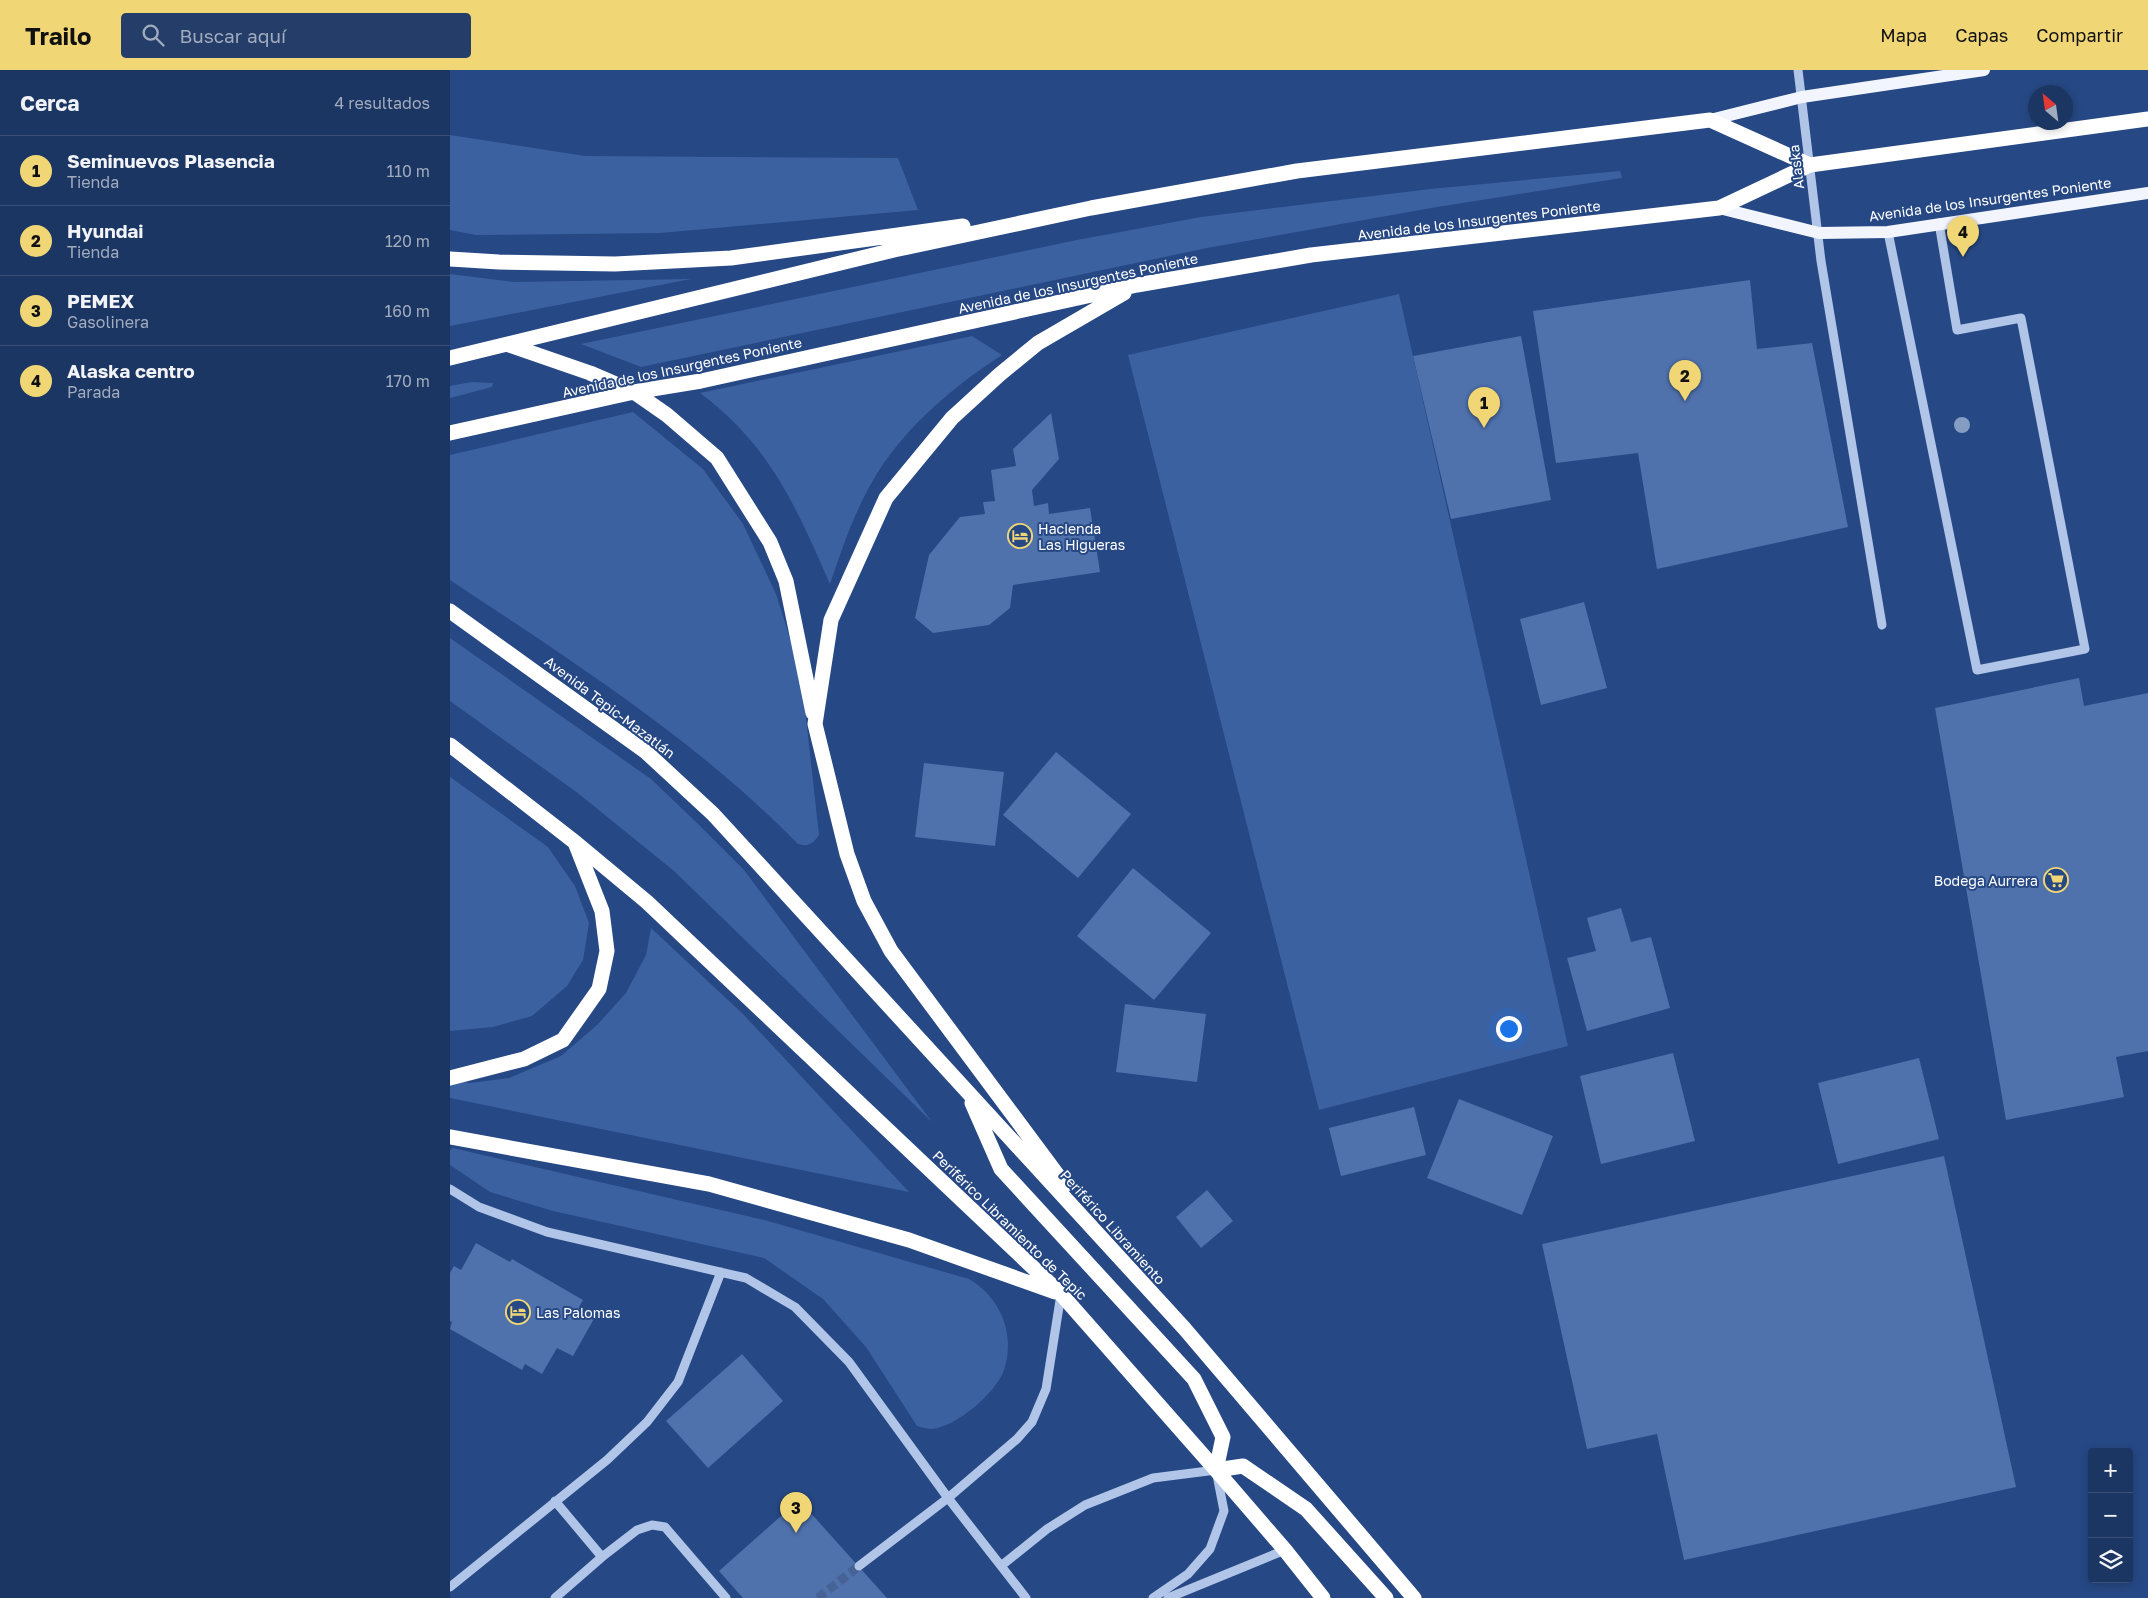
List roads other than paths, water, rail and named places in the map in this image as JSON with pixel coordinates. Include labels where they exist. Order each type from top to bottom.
[{"type":"highway","points":[[450,358],[894,250],[1091,208],[1297,171],[1710,120],[1810,165]]},
{"type":"highway","name":"Avenida de los Insurgentes Poniente","points":[[450,432],[634,392],[701,381],[1137,285],[1311,256],[1719,208],[1810,165],[2148,120]]},
{"type":"highway","points":[[450,259],[499,262],[615,264],[731,258],[1091,208]]},
{"type":"highway","points":[[815,724],[831,620],[886,498],[952,418],[999,375],[1038,343],[1137,285]]},
{"type":"highway","points":[[509,345],[590,373],[634,392],[667,415],[717,458],[770,542],[786,581],[815,724],[847,854],[864,901],[891,951],[1061,1180],[1172,1316]]},
{"type":"highway","name":"Avenida Tepic-Mazatlán","points":[[450,611],[646,752],[714,814],[780,887]]},
{"type":"highway","points":[[450,746],[576,843],[602,910],[607,951],[599,989],[562,1040],[524,1059],[450,1078]]},
{"type":"highway","name":"Periférico Libramiento de Tepic","points":[[576,843],[647,902],[1061,1294],[1285,1550],[1323,1598]]},
{"type":"highway","name":"Periférico Libramiento","points":[[780,887],[1172,1316],[1414,1598]]},
{"type":"highway","points":[[968,1092],[1001,1169],[1194,1379],[1224,1437],[1216,1470],[1243,1466],[1306,1509],[1386,1598]]},
{"type":"highway","points":[[450,1137],[709,1184],[909,1240],[1061,1294]]},
{"type":"main road","points":[[1710,120],[1802,98],[1984,70]]},
{"type":"main road","name":"Avenida de los Insurgentes Poniente","points":[[1719,208],[1818,233],[1888,232],[2148,193]]},
{"type":"street","name":"Alaska","points":[[1798,70],[1821,261],[1882,625]]},
{"type":"street","points":[[1888,232],[1977,670],[2085,649],[2021,318],[1957,330],[1939,223]]},
{"type":"street","points":[[450,1189],[479,1207],[547,1232],[746,1278],[795,1307],[849,1362],[948,1498],[1026,1598]]},
{"type":"street","points":[[450,1586],[607,1460],[647,1422],[678,1382],[721,1272]]},
{"type":"street","points":[[859,1566],[948,1498],[1018,1439],[1032,1422],[1046,1389],[1061,1294]]},
{"type":"street","points":[[1001,1566],[1047,1528],[1085,1505],[1152,1478],[1216,1470],[1224,1511],[1210,1549],[1188,1574],[1152,1598]]},
{"type":"street","points":[[555,1501],[602,1557]]},
{"type":"street","points":[[555,1598],[602,1557],[637,1530],[652,1525],[665,1527],[726,1598]]},
{"type":"street","points":[[1168,1598],[1285,1550]]},
{"type":"tunnel","points":[[818,1598],[859,1566]]},
{"type":"place","name":"Alaska centro","points":[[1963,257]]},
{"type":"place","name":"Hyundai","points":[[1685,401]]},
{"type":"place","name":"Seminuevos Plasencia","points":[[1484,428]]},
{"type":"place","name":"Hacienda Las Higueras","points":[[1020,536]]},
{"type":"place","name":"Bodega Aurrera","points":[[2056,880]]},
{"type":"place","name":"Las Palomas","points":[[518,1312]]},
{"type":"place","name":"PEMEX","points":[[796,1533]]}]
